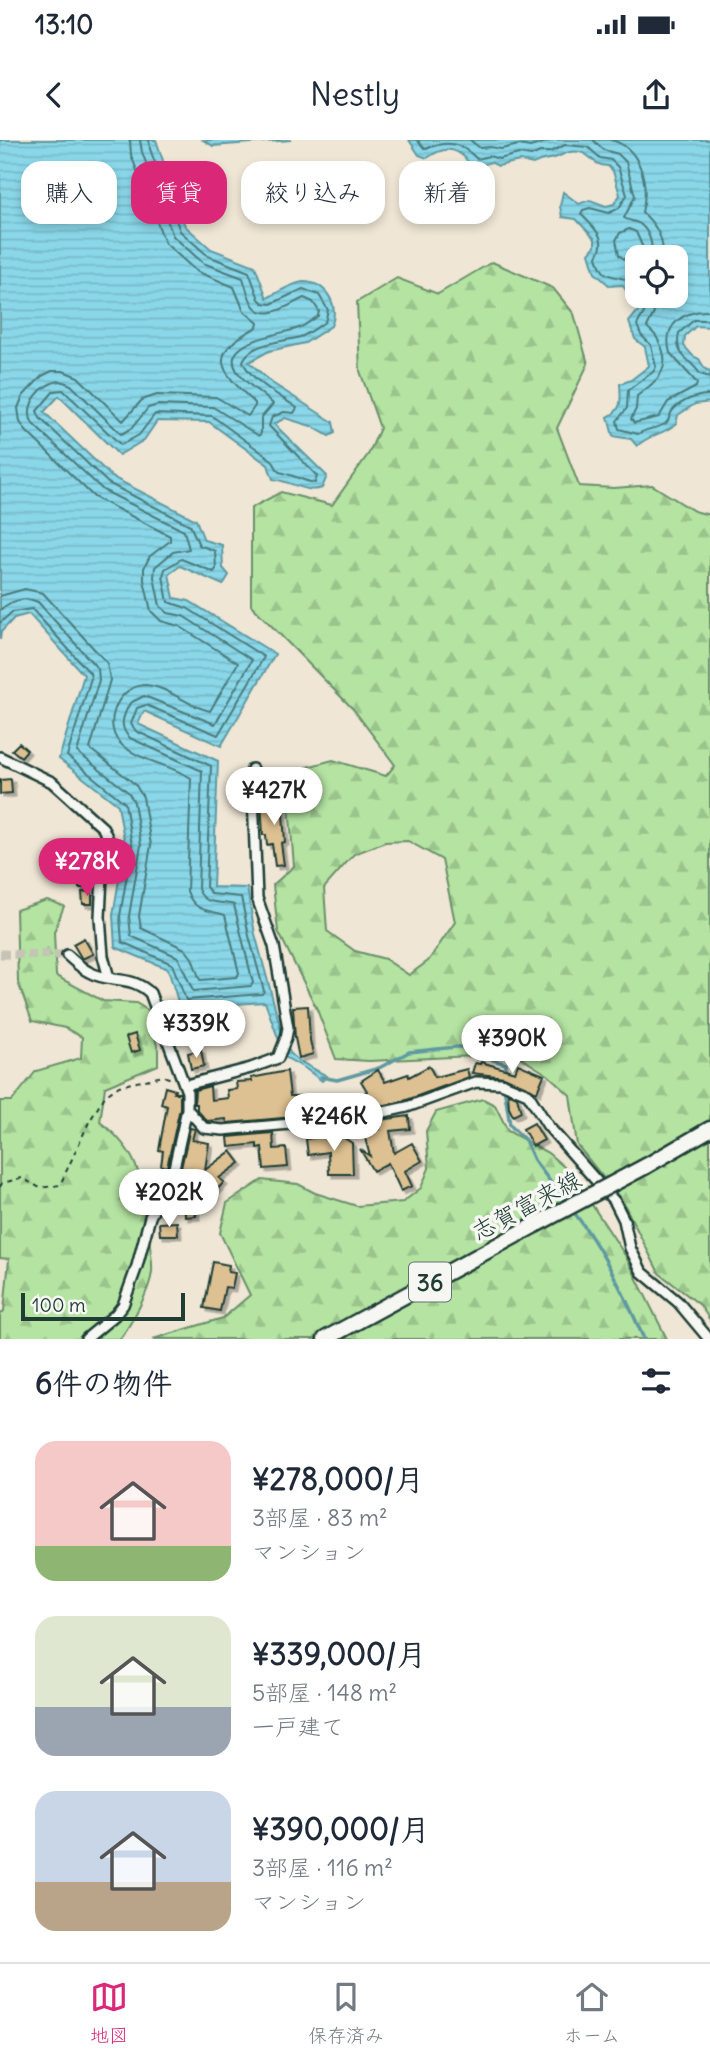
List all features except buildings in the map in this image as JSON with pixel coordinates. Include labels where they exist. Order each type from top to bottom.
[{"type":"main road","name":"志賀富来線","points":[[325,1339],[710,1129]]},
{"type":"street","points":[[0,757],[52,782],[103,828],[110,844],[102,876],[100,917],[103,956],[109,978]]},
{"type":"street","points":[[186,1085],[278,1058],[286,1038],[288,1028],[274,946],[257,898],[252,769]]},
{"type":"street","points":[[67,955],[90,973],[131,981],[150,993],[186,1085],[187,1109],[174,1168],[150,1217],[123,1305],[86,1339]]},
{"type":"street","points":[[187,1109],[204,1128],[223,1130],[357,1118],[407,1107],[476,1082],[501,1083],[528,1094],[548,1126],[615,1202],[624,1220],[630,1248],[642,1272],[678,1302],[709,1339]]},
{"type":"path","points":[[0,1187],[2,1183],[22,1178],[40,1188],[60,1185],[89,1122],[105,1096],[120,1086],[163,1076],[186,1085]]},
{"type":"green space","points":[[492,262],[553,288],[574,314],[588,364],[557,428],[579,486],[614,488],[652,485],[694,511],[710,515],[710,1320],[700,1305],[659,1273],[623,1202],[577,1145],[570,1095],[548,1075],[515,1054],[369,1061],[336,1059],[316,1007],[278,931],[273,885],[294,866],[289,805],[299,769],[333,760],[386,776],[395,765],[353,709],[251,605],[251,508],[281,492],[332,505],[369,453],[380,428],[360,371],[357,302],[397,278],[438,294]],"holes":[[[408,841],[442,860],[455,922],[428,961],[409,975],[385,959],[355,951],[327,931],[324,888],[354,854],[385,842]]]},
{"type":"green space","points":[[47,900],[64,906],[54,932],[56,976],[103,1001],[136,1003],[149,1011],[158,1050],[158,1065],[105,1087],[100,1122],[124,1145],[137,1169],[144,1196],[152,1261],[152,1272],[144,1298],[120,1339],[0,1339],[0,1315],[4,1311],[9,1259],[0,1258],[0,1101],[12,1101],[36,1071],[81,1058],[82,1037],[65,1028],[32,1021],[18,982],[16,910]]},
{"type":"green space","points":[[483,1099],[495,1105],[508,1131],[548,1153],[571,1173],[625,1255],[667,1339],[153,1339],[223,1318],[250,1295],[220,1233],[227,1203],[262,1180],[298,1184],[315,1193],[357,1206],[403,1202],[421,1188],[429,1168],[426,1131],[436,1112]]},
{"type":"water","points":[[0,140],[156,140],[163,161],[131,161],[131,224],[184,224],[211,249],[255,266],[267,298],[304,282],[319,286],[330,297],[334,311],[331,326],[305,343],[269,351],[249,362],[272,383],[333,422],[335,433],[329,436],[311,426],[285,418],[274,424],[327,476],[322,488],[317,489],[273,479],[268,465],[209,422],[157,421],[144,440],[119,455],[59,396],[44,412],[112,477],[196,520],[204,540],[222,545],[223,568],[229,575],[223,585],[180,566],[169,574],[174,598],[189,601],[275,654],[221,746],[144,711],[138,724],[218,761],[213,887],[247,888],[255,934],[282,1033],[290,1053],[327,1076],[322,1081],[285,1057],[265,1002],[180,1008],[168,969],[115,947],[113,915],[125,845],[118,805],[59,759],[84,675],[29,614],[14,618],[1,632],[0,640]]},
{"type":"water","points":[[203,140],[291,140],[213,146]]},
{"type":"water","points":[[409,140],[710,140],[710,327],[696,326],[685,336],[684,346],[710,371],[710,402],[695,404],[678,415],[676,424],[637,446],[631,439],[613,436],[608,417],[619,407],[620,384],[631,380],[649,366],[645,347],[635,339],[629,322],[638,308],[688,308],[688,245],[625,245],[625,289],[622,285],[610,286],[595,273],[589,253],[595,246],[595,239],[576,219],[562,217],[560,206],[563,192],[579,204],[590,200],[606,206],[614,204],[620,195],[613,171],[608,166],[577,152],[568,152],[533,164],[520,161],[498,166],[495,161],[467,161],[453,150],[441,151],[427,158],[419,155]]},
{"type":"waterway","points":[[321,1077],[337,1080],[379,1068],[409,1052],[456,1047],[476,1047],[486,1051],[493,1060],[506,1064],[505,1093],[510,1125],[525,1140],[534,1160],[567,1204]]},
{"type":"waterway","points":[[572,1210],[612,1272],[644,1339]]},
{"type":"tunnel","points":[[0,954],[67,955]]}]
